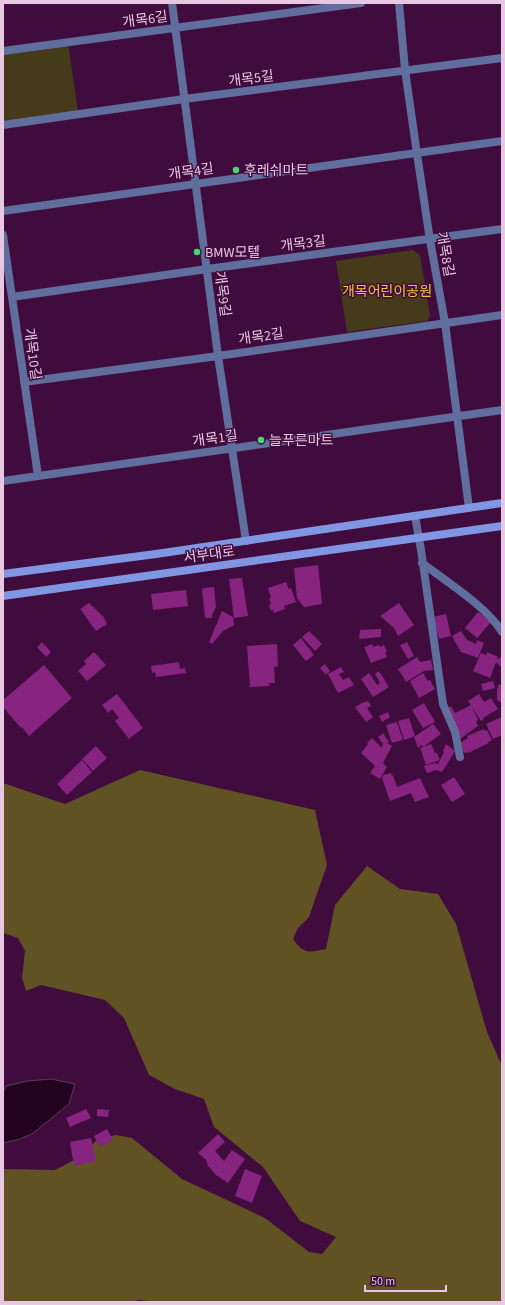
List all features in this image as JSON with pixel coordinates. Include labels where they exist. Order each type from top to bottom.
[{"type":"main road","name":"서부대로","points":[[3,574],[246,541],[502,503]]},
{"type":"main road","name":"서부대로","points":[[5,596],[502,526]]},
{"type":"street","name":"개목9길","points":[[172,3],[206,269],[231,448],[246,541]]},
{"type":"street","name":"개목6길","points":[[3,51],[361,3]]},
{"type":"street","name":"개목8길","points":[[399,3],[405,70],[430,240],[445,323],[469,508]]},
{"type":"street","name":"개목5길","points":[[3,125],[184,99],[502,58]]},
{"type":"street","name":"개목4길","points":[[3,211],[502,141]]},
{"type":"street","name":"개목3길","points":[[12,297],[502,229]]},
{"type":"street","name":"개목10길","points":[[3,235],[38,476]]},
{"type":"street","name":"개목2길","points":[[24,382],[502,315]]},
{"type":"street","name":"개목1길","points":[[3,480],[502,410]]},
{"type":"street","points":[[415,516],[443,704],[455,732],[460,757]]},
{"type":"street","points":[[422,563],[496,622],[502,632]]},
{"type":"green space","points":[[68,43],[78,112],[3,122],[3,52]]},
{"type":"green space","name":"개목어린이공원","points":[[413,250],[420,255],[430,315],[427,321],[347,332],[336,261]]},
{"type":"shaded area","points":[[140,770],[315,810],[327,865],[309,917],[298,928],[293,939],[304,950],[311,952],[326,949],[335,905],[367,866],[400,889],[438,894],[456,924],[487,1032],[502,1066],[502,1302],[157,1302],[139,1300],[132,1302],[3,1302],[3,1169],[55,1170],[80,1157],[98,1139],[116,1135],[132,1138],[182,1179],[265,1218],[309,1252],[322,1254],[336,1237],[300,1221],[263,1167],[214,1127],[204,1099],[175,1089],[149,1075],[124,1018],[105,1000],[41,985],[26,991],[22,978],[25,951],[18,938],[3,933],[3,783],[65,804]]},
{"type":"shaded area","points":[[51,1079],[75,1084],[69,1104],[32,1134],[4,1143],[3,1093],[6,1086],[27,1081]]},
{"type":"building","points":[[318,565],[322,604],[304,607],[297,598],[294,568]]},
{"type":"building","points":[[242,578],[248,616],[234,618],[229,579]]},
{"type":"building","points":[[286,582],[289,589],[291,588],[296,602],[284,606],[285,609],[274,613],[273,610],[271,611],[269,605],[271,604],[269,598],[271,598],[268,588]]},
{"type":"building","points":[[214,587],[216,607],[212,618],[205,618],[202,589]]},
{"type":"building","points":[[186,590],[188,606],[153,610],[151,594]]},
{"type":"building","points":[[89,603],[103,616],[107,624],[96,631],[80,609]]},
{"type":"building","points":[[399,603],[414,625],[398,636],[394,628],[380,616]]},
{"type":"building","points":[[222,611],[233,617],[234,625],[223,631],[212,644],[209,642]]},
{"type":"building","points":[[478,612],[491,622],[477,638],[465,628]]},
{"type":"building","points":[[446,614],[451,636],[439,639],[433,617]]},
{"type":"building","points":[[381,629],[381,637],[359,639],[360,630]]},
{"type":"building","points":[[309,631],[322,644],[315,651],[302,637]]},
{"type":"building","points":[[461,631],[467,640],[476,644],[477,640],[484,643],[478,658],[461,652],[452,636]]},
{"type":"building","points":[[301,638],[314,655],[306,661],[293,645]]},
{"type":"building","points":[[42,642],[51,652],[46,657],[37,647]]},
{"type":"building","points":[[407,642],[414,656],[408,659],[400,645]]},
{"type":"building","points":[[277,644],[278,666],[274,667],[275,683],[269,683],[270,686],[250,687],[247,646]]},
{"type":"building","points":[[372,644],[373,647],[379,645],[380,647],[384,645],[387,652],[385,652],[387,657],[371,663],[364,647]]},
{"type":"building","points":[[94,652],[106,665],[87,681],[78,671],[86,664],[84,661]]},
{"type":"building","points":[[487,652],[498,657],[497,660],[502,656],[502,668],[496,662],[490,678],[473,671],[481,653],[486,655]]},
{"type":"building","points":[[417,657],[420,662],[431,660],[433,670],[424,671],[406,682],[398,669]]},
{"type":"building","points":[[179,662],[180,669],[185,668],[186,673],[156,677],[155,672],[152,673],[151,666]]},
{"type":"building","points":[[325,664],[330,671],[326,675],[320,668]]},
{"type":"building","points":[[44,665],[72,698],[29,736],[3,707],[3,700]]},
{"type":"building","points":[[341,667],[344,672],[339,674],[343,680],[349,677],[354,685],[338,693],[328,674]]},
{"type":"building","points":[[379,671],[389,687],[373,697],[361,679],[369,673],[377,685],[380,683],[375,674]]},
{"type":"building","points":[[423,673],[428,681],[430,680],[435,689],[419,698],[410,681]]},
{"type":"building","points":[[493,681],[495,688],[483,691],[481,684]]},
{"type":"building","points":[[499,684],[502,685],[502,703],[497,700],[497,690]]},
{"type":"building","points":[[117,694],[143,728],[129,739],[115,721],[119,718],[112,709],[108,713],[102,705]]},
{"type":"building","points":[[479,694],[484,702],[491,698],[498,709],[483,718],[484,719],[481,721],[468,701]]},
{"type":"building","points":[[368,701],[371,706],[367,708],[373,717],[366,722],[355,707]]},
{"type":"building","points":[[424,703],[435,722],[423,728],[412,710]]},
{"type":"building","points":[[471,705],[478,720],[476,721],[478,726],[460,739],[446,709],[451,706],[455,713]]},
{"type":"building","points":[[388,712],[390,717],[382,722],[379,716]]},
{"type":"building","points":[[502,717],[502,735],[493,739],[486,724]]},
{"type":"building","points":[[409,718],[415,736],[404,740],[398,721]]},
{"type":"building","points":[[397,722],[403,740],[392,743],[386,725]]},
{"type":"building","points":[[433,724],[441,734],[423,747],[422,745],[418,748],[414,737]]},
{"type":"building","points":[[484,729],[485,731],[487,730],[492,740],[488,742],[489,743],[468,753],[464,753],[460,743],[468,738],[467,736]]},
{"type":"building","points":[[383,733],[389,742],[387,743],[392,746],[383,763],[387,767],[380,779],[370,773],[375,766],[361,753],[372,738],[382,748],[383,744],[378,737]]},
{"type":"building","points":[[431,744],[440,760],[426,765],[420,748]]},
{"type":"building","points":[[446,744],[455,751],[442,772],[436,770],[427,773],[424,766],[435,763],[438,764]]},
{"type":"building","points":[[96,746],[107,758],[93,771],[82,759]]},
{"type":"building","points":[[82,760],[92,772],[67,795],[57,784]]},
{"type":"building","points":[[391,773],[397,787],[420,778],[429,797],[415,802],[411,793],[390,801],[382,778],[383,775]]},
{"type":"building","points":[[454,777],[465,794],[452,802],[441,785]]},
{"type":"building","points":[[86,1109],[91,1118],[70,1127],[66,1118]]},
{"type":"building","points":[[97,1109],[109,1110],[108,1117],[97,1116]]},
{"type":"building","points":[[107,1129],[113,1140],[100,1147],[94,1136]]},
{"type":"building","points":[[218,1134],[225,1142],[215,1151],[224,1161],[232,1150],[245,1159],[228,1183],[216,1175],[207,1165],[207,1161],[198,1153]]},
{"type":"building","points":[[91,1138],[96,1161],[74,1166],[70,1142]]},
{"type":"building","points":[[245,1169],[262,1176],[252,1203],[235,1196]]},
{"type":"place","name":"후레쉬마트","points":[[236,170]]},
{"type":"place","name":"BMW모텔","points":[[197,252]]},
{"type":"place","name":"늘푸른마트","points":[[261,440]]}]
